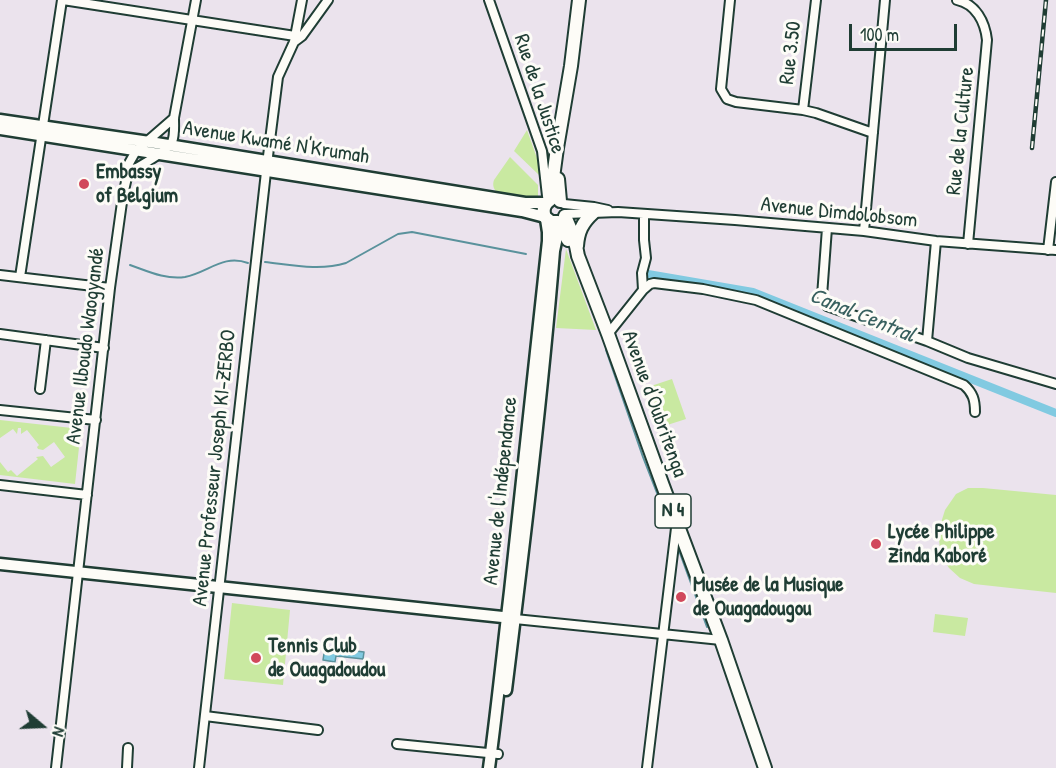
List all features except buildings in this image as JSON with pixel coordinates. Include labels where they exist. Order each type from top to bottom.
[{"type":"highway","points":[[555,211],[557,148],[579,0]]},
{"type":"highway","name":"Avenue d'Oubritenga","points":[[555,211],[578,251],[721,640],[765,768]]},
{"type":"highway","points":[[578,251],[581,226],[592,213]]},
{"type":"main road","name":"Avenue Kwamé N'Krumah","points":[[0,120],[136,151],[267,166],[525,203],[555,211]]},
{"type":"main road","name":"Avenue Kwamé N'Krumah","points":[[0,129],[146,141],[267,166]]},
{"type":"main road","name":"Avenue de l'Indépendance","points":[[489,768],[494,754],[533,425],[548,232],[555,211]]},
{"type":"main road","points":[[0,564],[511,618]]},
{"type":"main road","name":"Avenue de l'Indépendance","points":[[494,754],[496,768]]},
{"type":"street","points":[[20,277],[62,0],[194,20],[294,39],[302,36],[328,0]]},
{"type":"street","points":[[128,173],[171,145],[196,0]]},
{"type":"street","points":[[294,39],[302,0]]},
{"type":"street","name":"Rue de la Justice","points":[[489,0],[542,152],[555,211]]},
{"type":"street","points":[[730,0],[720,89],[727,99],[802,110],[873,133]]},
{"type":"street","name":"Rue 3.50","points":[[802,110],[816,0]]},
{"type":"street","points":[[864,231],[885,0]]},
{"type":"street","name":"Rue de la Culture","points":[[957,0],[971,6],[977,12],[986,30],[987,40],[968,244]]},
{"type":"street","name":"Avenue Professeur Joseph KI-ZERBO","points":[[199,768],[278,77],[294,39]]},
{"type":"street","points":[[136,151],[174,118]]},
{"type":"street","name":"Avenue Ilboudo Waogyandé","points":[[56,768],[110,288],[128,165],[136,151]]},
{"type":"street","points":[[1052,250],[1056,182]]},
{"type":"street","name":"Avenue Dimdolobsom","points":[[555,211],[594,207],[618,212]]},
{"type":"street","name":"Avenue Dimdolobsom","points":[[555,211],[618,212],[827,228],[936,242],[1052,250]]},
{"type":"street","points":[[643,290],[642,273],[646,258],[644,214]]},
{"type":"street","points":[[827,228],[824,303],[968,358],[1056,384]]},
{"type":"street","points":[[927,341],[936,242]]},
{"type":"street","points":[[0,275],[110,288]]},
{"type":"street","points":[[608,334],[650,284],[703,289],[744,297],[762,302],[964,385],[971,392],[975,402],[975,412]]},
{"type":"street","points":[[0,334],[104,348]]},
{"type":"street","points":[[40,389],[46,340]]},
{"type":"street","points":[[0,410],[96,420]]},
{"type":"street","points":[[0,485],[87,495]]},
{"type":"street","points":[[647,768],[677,521]]},
{"type":"street","points":[[511,618],[721,640]]},
{"type":"street","points":[[205,716],[318,730]]},
{"type":"street","points":[[397,744],[494,754]]},
{"type":"street","points":[[127,768],[128,748]]},
{"type":"green space","points":[[527,130],[538,161],[539,175],[514,151]]},
{"type":"green space","points":[[510,157],[538,185],[538,198],[527,199],[498,194],[495,191],[494,180]]},
{"type":"green space","points":[[566,249],[596,330],[556,328]]},
{"type":"green space","points":[[672,379],[686,419],[661,427],[648,387]]},
{"type":"green space","points":[[0,420],[81,429],[75,484],[0,475],[0,462],[8,472],[11,470],[17,476],[38,459],[36,457],[43,456],[51,467],[65,457],[54,442],[43,450],[38,449],[39,445],[27,430],[21,434],[21,428],[18,428],[17,434],[13,429],[0,438]]},
{"type":"green space","points":[[968,488],[1056,495],[1056,593],[974,584],[960,578],[949,568],[941,556],[940,526],[945,510],[956,494]]},
{"type":"green space","name":"Tennis Club de Ouagadoudou","points":[[232,603],[290,610],[283,685],[224,679]]},
{"type":"green space","points":[[935,614],[968,618],[965,636],[933,632]]},
{"type":"water","points":[[325,647],[364,652],[363,659],[336,656],[335,662],[323,660]]},
{"type":"waterway","name":"Canal Central","points":[[265,262],[306,267],[326,267],[346,263],[398,234],[412,232],[526,254]]},
{"type":"waterway","points":[[130,265],[178,278],[194,275],[223,262],[248,263]]},
{"type":"waterway","name":"Canal Central","points":[[648,274],[753,292],[1056,413]]},
{"type":"waterway","points":[[606,350],[643,457],[673,534]]},
{"type":"waterway","points":[[677,545],[707,627]]},
{"type":"railway","points":[[1032,148],[1046,0]]},
{"type":"place","name":"Embassy of Belgium","points":[[84,184]]},
{"type":"place","name":"Lycée Philippe Zinda Kaboré","points":[[876,544]]},
{"type":"place","name":"Musée de la Musique de Ouagadougou","points":[[681,597]]},
{"type":"place","name":"Tennis Club de Ouagadoudou","points":[[256,658]]}]
